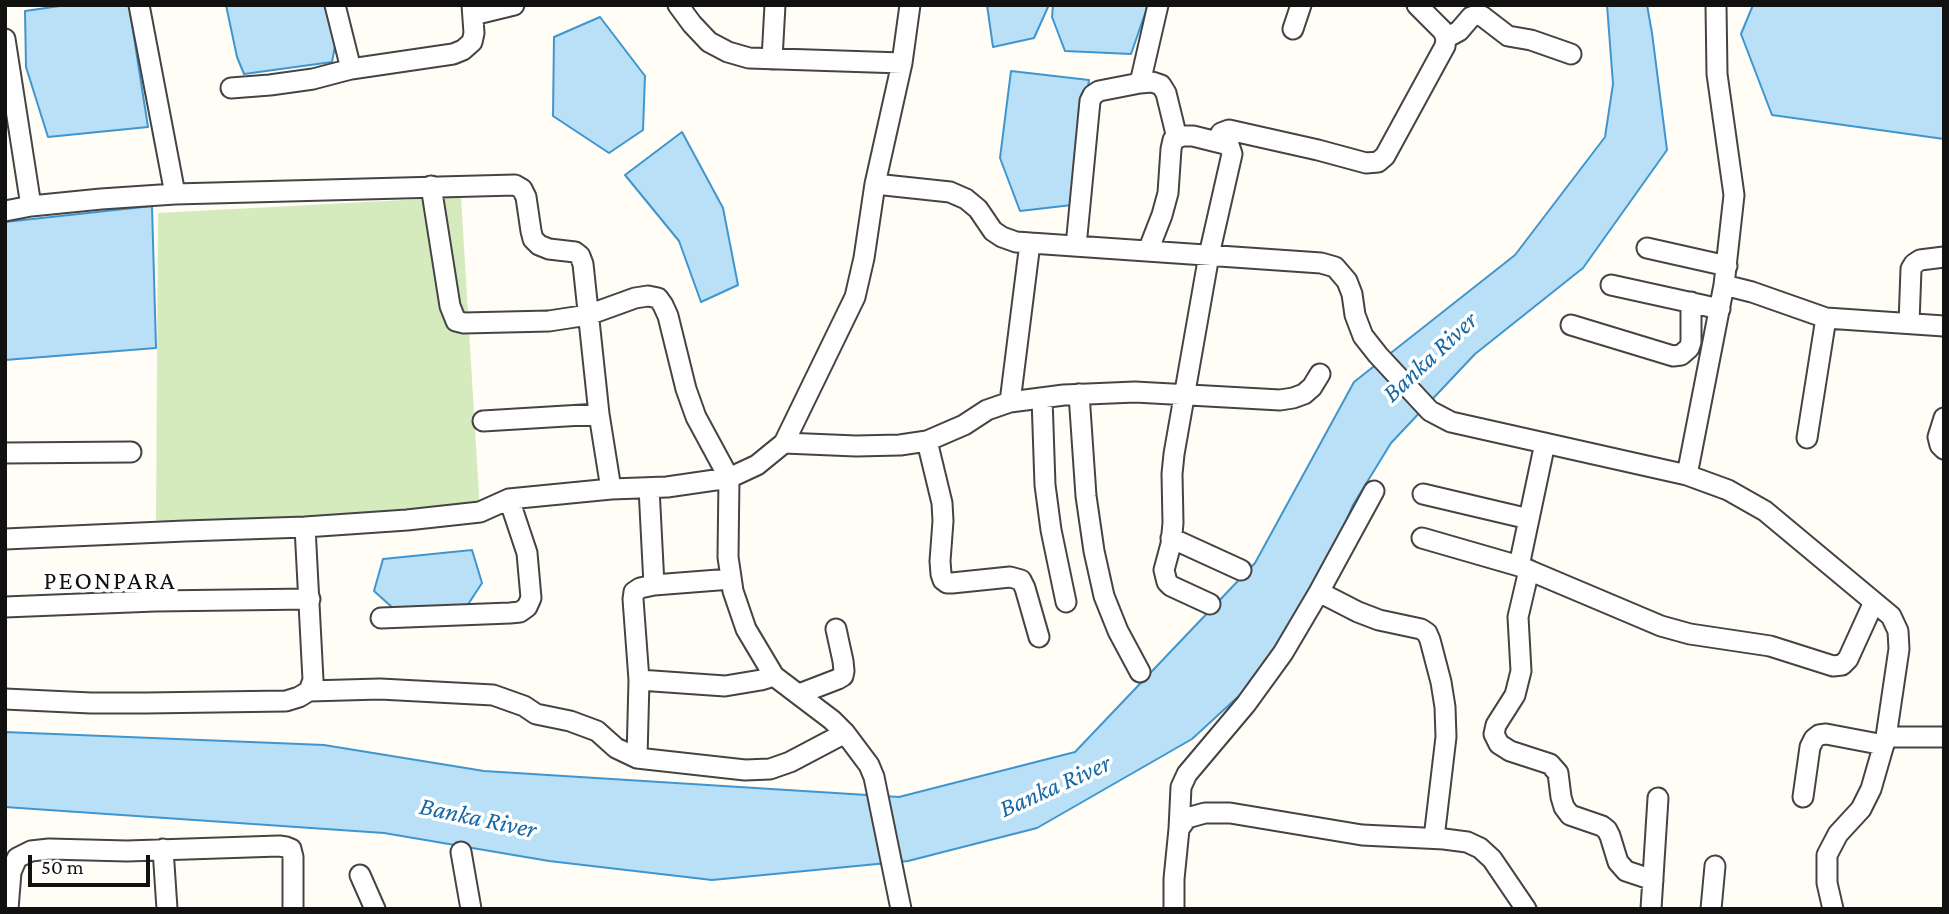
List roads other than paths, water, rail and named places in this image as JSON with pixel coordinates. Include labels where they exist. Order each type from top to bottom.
[{"type":"street","points":[[139,5],[175,194]]},
{"type":"street","points":[[335,5],[351,69]]},
{"type":"street","points":[[231,88],[313,79],[351,69],[453,54],[472,42],[472,10],[514,5]]},
{"type":"street","points":[[678,5],[709,42],[728,52],[750,58],[902,63]]},
{"type":"street","points":[[772,59],[775,5]]},
{"type":"street","points":[[5,539],[306,527],[407,520],[480,512],[509,499],[649,488],[729,478],[757,465],[784,443],[855,297],[875,184],[902,63],[910,5]]},
{"type":"street","points":[[1140,83],[1158,5]]},
{"type":"street","points":[[1293,29],[1301,5]]},
{"type":"street","points":[[1217,141],[1221,133],[1229,130],[1366,163],[1378,162],[1392,144],[1445,46],[1443,31],[1417,5]]},
{"type":"street","points":[[1687,475],[1720,309],[1734,195],[1717,74],[1716,5]]},
{"type":"street","points":[[1446,38],[1477,15],[1508,37],[1531,40],[1571,54]]},
{"type":"street","points":[[5,39],[10,88],[31,206]]},
{"type":"street","points":[[1076,246],[1090,101],[1093,95],[1099,91],[1140,83],[1152,82],[1161,85],[1166,93],[1177,138]]},
{"type":"street","points":[[1148,251],[1168,193],[1173,140],[1182,136],[1193,136],[1228,145],[1232,154],[1209,255],[1184,393],[1172,474],[1173,523],[1164,570],[1167,582],[1210,604]]},
{"type":"street","points":[[875,184],[950,192],[967,199],[978,209],[993,231],[1016,242],[1321,263],[1335,267],[1347,281],[1363,336],[1430,411],[1451,422],[1687,475],[1728,490],[1765,511],[1891,616],[1898,631],[1899,649],[1885,741],[1871,789],[1861,809],[1838,834],[1827,855],[1827,883],[1833,909]]},
{"type":"street","points":[[5,211],[31,206],[175,194],[515,185],[522,189],[526,197],[533,239],[539,245],[575,252],[583,264],[599,414],[611,489]]},
{"type":"street","points":[[430,186],[450,306],[456,321],[549,321],[589,315],[648,296],[657,298],[663,305],[696,416],[729,478],[728,557],[733,591],[746,629],[774,676],[832,720],[869,765],[874,777],[901,909]]},
{"type":"street","points":[[1010,402],[1030,243]]},
{"type":"street","points":[[1647,248],[1725,275],[1752,292],[1826,318],[1944,326]]},
{"type":"street","points":[[1909,323],[1911,269],[1920,260],[1944,257]]},
{"type":"street","points":[[1611,285],[1720,309]]},
{"type":"street","points":[[1571,325],[1673,356],[1681,355],[1691,342],[1690,302]]},
{"type":"street","points":[[1807,438],[1826,318]]},
{"type":"street","points":[[784,443],[856,446],[927,441],[964,425],[987,410],[1010,402],[1079,394],[1184,393],[1280,400],[1304,394],[1320,374]]},
{"type":"street","points":[[1079,394],[1086,496],[1094,551],[1109,608],[1140,671]]},
{"type":"street","points":[[1042,398],[1045,485],[1066,602]]},
{"type":"street","points":[[483,421],[599,414]]},
{"type":"street","points":[[1944,418],[1938,437],[1944,449]]},
{"type":"street","points":[[927,441],[942,503],[940,574],[943,580],[947,583],[1010,577],[1021,580],[1039,637]]},
{"type":"street","points":[[1545,443],[1529,519],[1518,617],[1521,671],[1514,695],[1496,725],[1494,734],[1499,744],[1510,751],[1549,764],[1558,773],[1561,797],[1570,815],[1602,825],[1610,836],[1618,862],[1626,871],[1653,880]]},
{"type":"street","points":[[5,453],[131,452]]},
{"type":"street","points":[[649,488],[654,585]]},
{"type":"street","points":[[1174,909],[1181,787],[1187,774],[1246,704],[1283,653],[1320,592],[1374,491]]},
{"type":"street","points":[[1423,494],[1529,519]]},
{"type":"street","points":[[381,618],[509,613],[520,612],[527,607],[531,598],[527,553],[509,499]]},
{"type":"street","points":[[306,527],[313,680],[309,691]]},
{"type":"street","points":[[1171,538],[1241,570]]},
{"type":"street","points":[[1422,538],[1524,568],[1661,625],[1690,634],[1770,646],[1833,666],[1842,665],[1848,659],[1874,602]]},
{"type":"street","points":[[637,758],[639,680],[633,598],[635,592],[654,585],[731,579]]},
{"type":"street","points":[[1320,592],[1379,620],[1421,629],[1427,633],[1441,681],[1446,737],[1434,838]]},
{"type":"street","points":[[5,607],[155,601],[310,600]]},
{"type":"street","points":[[799,694],[843,676],[843,661],[836,629]]},
{"type":"street","points":[[639,680],[725,685],[774,676]]},
{"type":"street","points":[[5,699],[91,703],[286,701],[309,691],[380,689],[493,695],[524,706],[536,714],[570,721],[597,731],[616,748],[637,758],[745,770],[770,769],[790,762],[845,733]]},
{"type":"street","points":[[1803,797],[1810,747],[1819,735],[1885,741],[1944,737]]},
{"type":"street","points":[[1651,909],[1658,798]]},
{"type":"street","points":[[1179,829],[1186,818],[1217,813],[1362,835],[1467,842],[1480,848],[1492,859],[1526,909]]},
{"type":"street","points":[[8,909],[11,872],[17,858],[31,851],[286,847],[291,849],[293,857],[293,909]]},
{"type":"street","points":[[163,849],[167,909]]},
{"type":"street","points":[[461,852],[471,909]]},
{"type":"street","points":[[1711,909],[1715,866]]},
{"type":"street","points":[[360,875],[374,909]]},
{"type":"water","points":[[67,5],[129,5],[148,127],[48,137],[26,67],[25,11]]},
{"type":"water","points":[[226,5],[329,5],[338,30],[332,62],[244,74],[237,57]]},
{"type":"water","points":[[987,5],[1048,7],[1034,38],[993,47]]},
{"type":"water","points":[[1053,5],[1148,5],[1131,54],[1065,51],[1052,17]]},
{"type":"water","name":"Banka River","points":[[1607,5],[1647,5],[1667,150],[1583,268],[1475,354],[1391,443],[1353,505],[1324,574],[1253,683],[1192,739],[1037,828],[908,861],[712,880],[549,861],[384,833],[5,807],[5,732],[324,745],[484,771],[899,797],[1075,752],[1255,563],[1354,382],[1515,255],[1605,137],[1613,84]]},
{"type":"water","points":[[1753,5],[1944,5],[1944,139],[1772,115],[1741,34]]},
{"type":"water","points":[[600,17],[645,76],[643,130],[609,153],[553,116],[554,37]]},
{"type":"water","points":[[1011,71],[1089,80],[1072,205],[1020,211],[1000,158]]},
{"type":"water","points":[[682,132],[723,208],[738,285],[701,302],[679,241],[625,175]]},
{"type":"water","points":[[152,206],[156,348],[5,360],[5,222]]},
{"type":"water","points":[[472,550],[482,583],[465,609],[394,609],[374,591],[383,559]]},
{"type":"district","name":"PEONPARA","points":[[110,581]]}]
